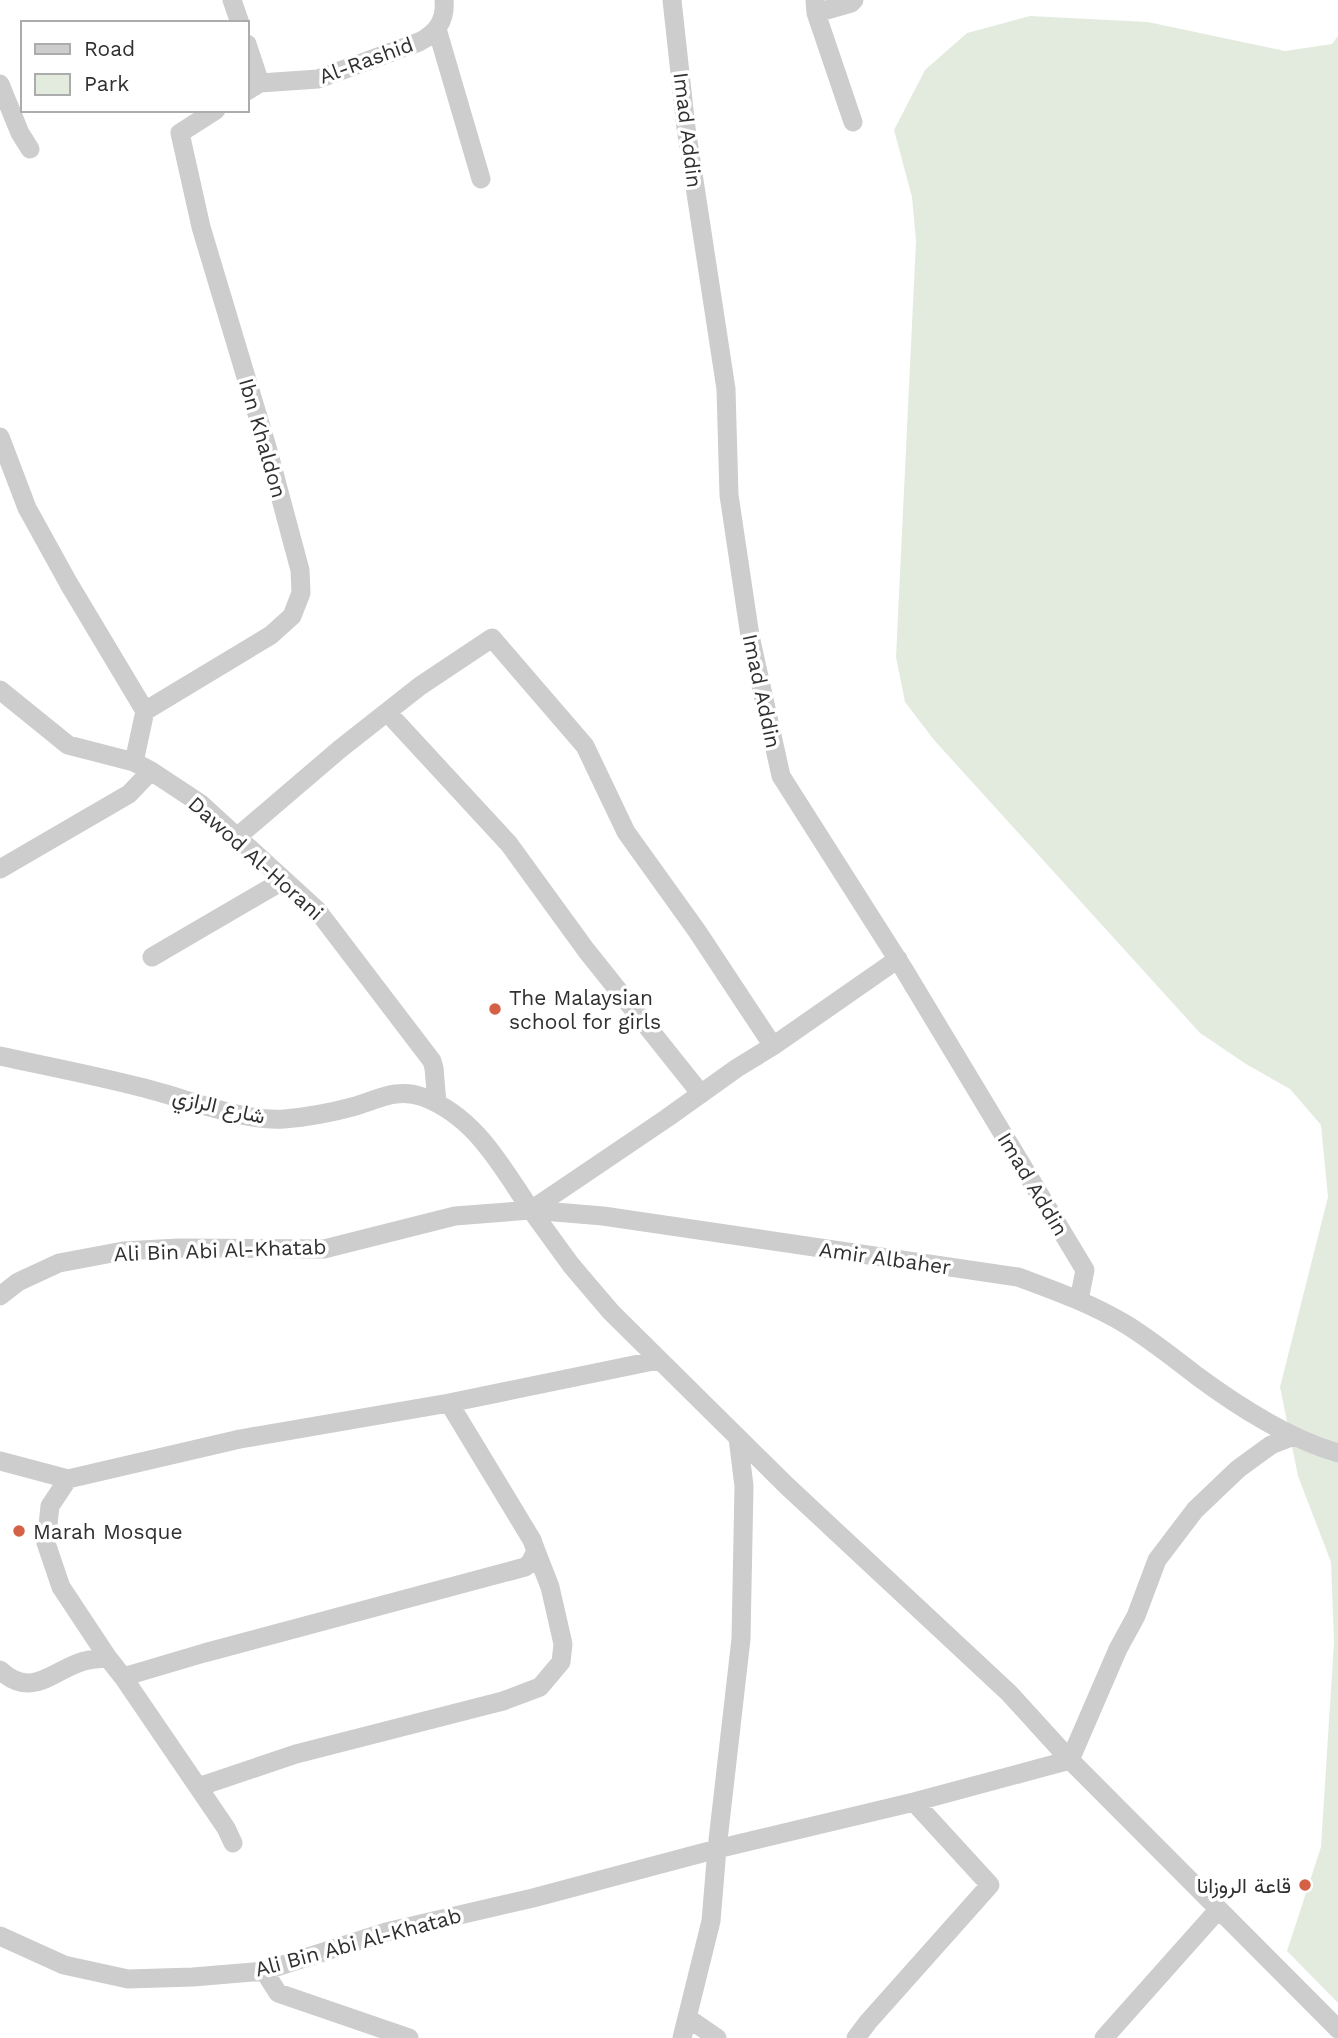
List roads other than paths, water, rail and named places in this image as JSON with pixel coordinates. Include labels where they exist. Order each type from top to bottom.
[{"type":"street","points":[[232,0],[239,21]]},
{"type":"street","name":"Al-Rashid","points":[[253,87],[318,79],[419,42],[437,29],[444,13],[444,0]]},
{"type":"street","name":"Imad Addin","points":[[672,0],[686,128],[726,389],[729,495],[750,636],[781,776],[898,959],[1085,1270],[1079,1300]]},
{"type":"street","points":[[853,122],[816,6],[850,3],[854,0]]},
{"type":"street","points":[[437,29],[481,179]]},
{"type":"street","points":[[248,51],[253,87]]},
{"type":"street","points":[[0,84],[20,133],[30,149]]},
{"type":"street","name":"Ibn Khaldon","points":[[145,711],[271,635],[292,616],[301,593],[300,569],[267,447],[201,227],[180,133],[213,112]]},
{"type":"street","points":[[0,437],[27,509],[145,711],[142,767],[129,794],[0,869]]},
{"type":"street","points":[[237,837],[340,749],[420,686],[492,638],[585,746],[626,832],[697,931],[773,1046]]},
{"type":"street","name":"Dawod Al-Horani","points":[[3,697],[68,745],[142,767],[201,804],[317,910],[431,1060],[435,1068],[437,1103]]},
{"type":"street","points":[[387,712],[509,844],[586,950],[701,1094]]},
{"type":"street","points":[[152,957],[284,880]]},
{"type":"street","points":[[531,1210],[898,959]]},
{"type":"street","name":"شارع الرازي","points":[[0,1056],[141,1087],[265,1120],[318,1115],[400,1092],[411,1093],[437,1103]]},
{"type":"street","points":[[437,1103],[464,1121],[479,1136],[571,1265],[658,1360],[787,1486],[1009,1693],[1070,1760],[1338,2029]]},
{"type":"street","name":"Amir Albaher","points":[[531,1210],[603,1216],[1018,1277],[1079,1300],[1127,1325],[1224,1396],[1294,1436],[1338,1453]]},
{"type":"street","name":"Ali Bin Abi Al-Khatab","points":[[0,1296],[18,1282],[59,1263],[123,1251],[178,1248],[324,1249],[455,1216],[531,1210]]},
{"type":"street","points":[[0,1461],[68,1479],[240,1439],[449,1403],[658,1360]]},
{"type":"street","points":[[198,1787],[296,1755],[503,1702],[540,1687],[561,1662],[563,1644],[550,1587],[532,1540],[449,1403]]},
{"type":"street","points":[[1070,1760],[1118,1648],[1136,1616],[1157,1560],[1195,1510],[1238,1469],[1271,1445],[1294,1436]]},
{"type":"street","points":[[682,2038],[711,1921],[741,1639],[744,1486],[738,1438]]},
{"type":"street","points":[[68,1479],[50,1506],[46,1543],[61,1587],[226,1828],[233,1843]]},
{"type":"street","points":[[123,1678],[204,1653],[520,1569],[530,1563],[536,1551]]},
{"type":"street","points":[[0,1670],[16,1681],[38,1682],[79,1662],[108,1658]]},
{"type":"street","name":"Ali Bin Abi Al-Khatab","points":[[0,1936],[64,1965],[128,1979],[193,1977],[264,1970],[386,1932],[533,1898],[1070,1760]]},
{"type":"street","points":[[856,2038],[990,1885],[914,1802]]},
{"type":"street","points":[[1104,2038],[1217,1910]]},
{"type":"street","points":[[264,1970],[278,1993],[409,2038]]},
{"type":"street","points":[[688,2018],[718,2038]]},
{"type":"place","name":"The Malaysian school for girls","points":[[495,1009]]},
{"type":"place","name":"Marah Mosque","points":[[19,1531]]},
{"type":"place","name":"قاعة الروزانا","points":[[1305,1885]]}]
